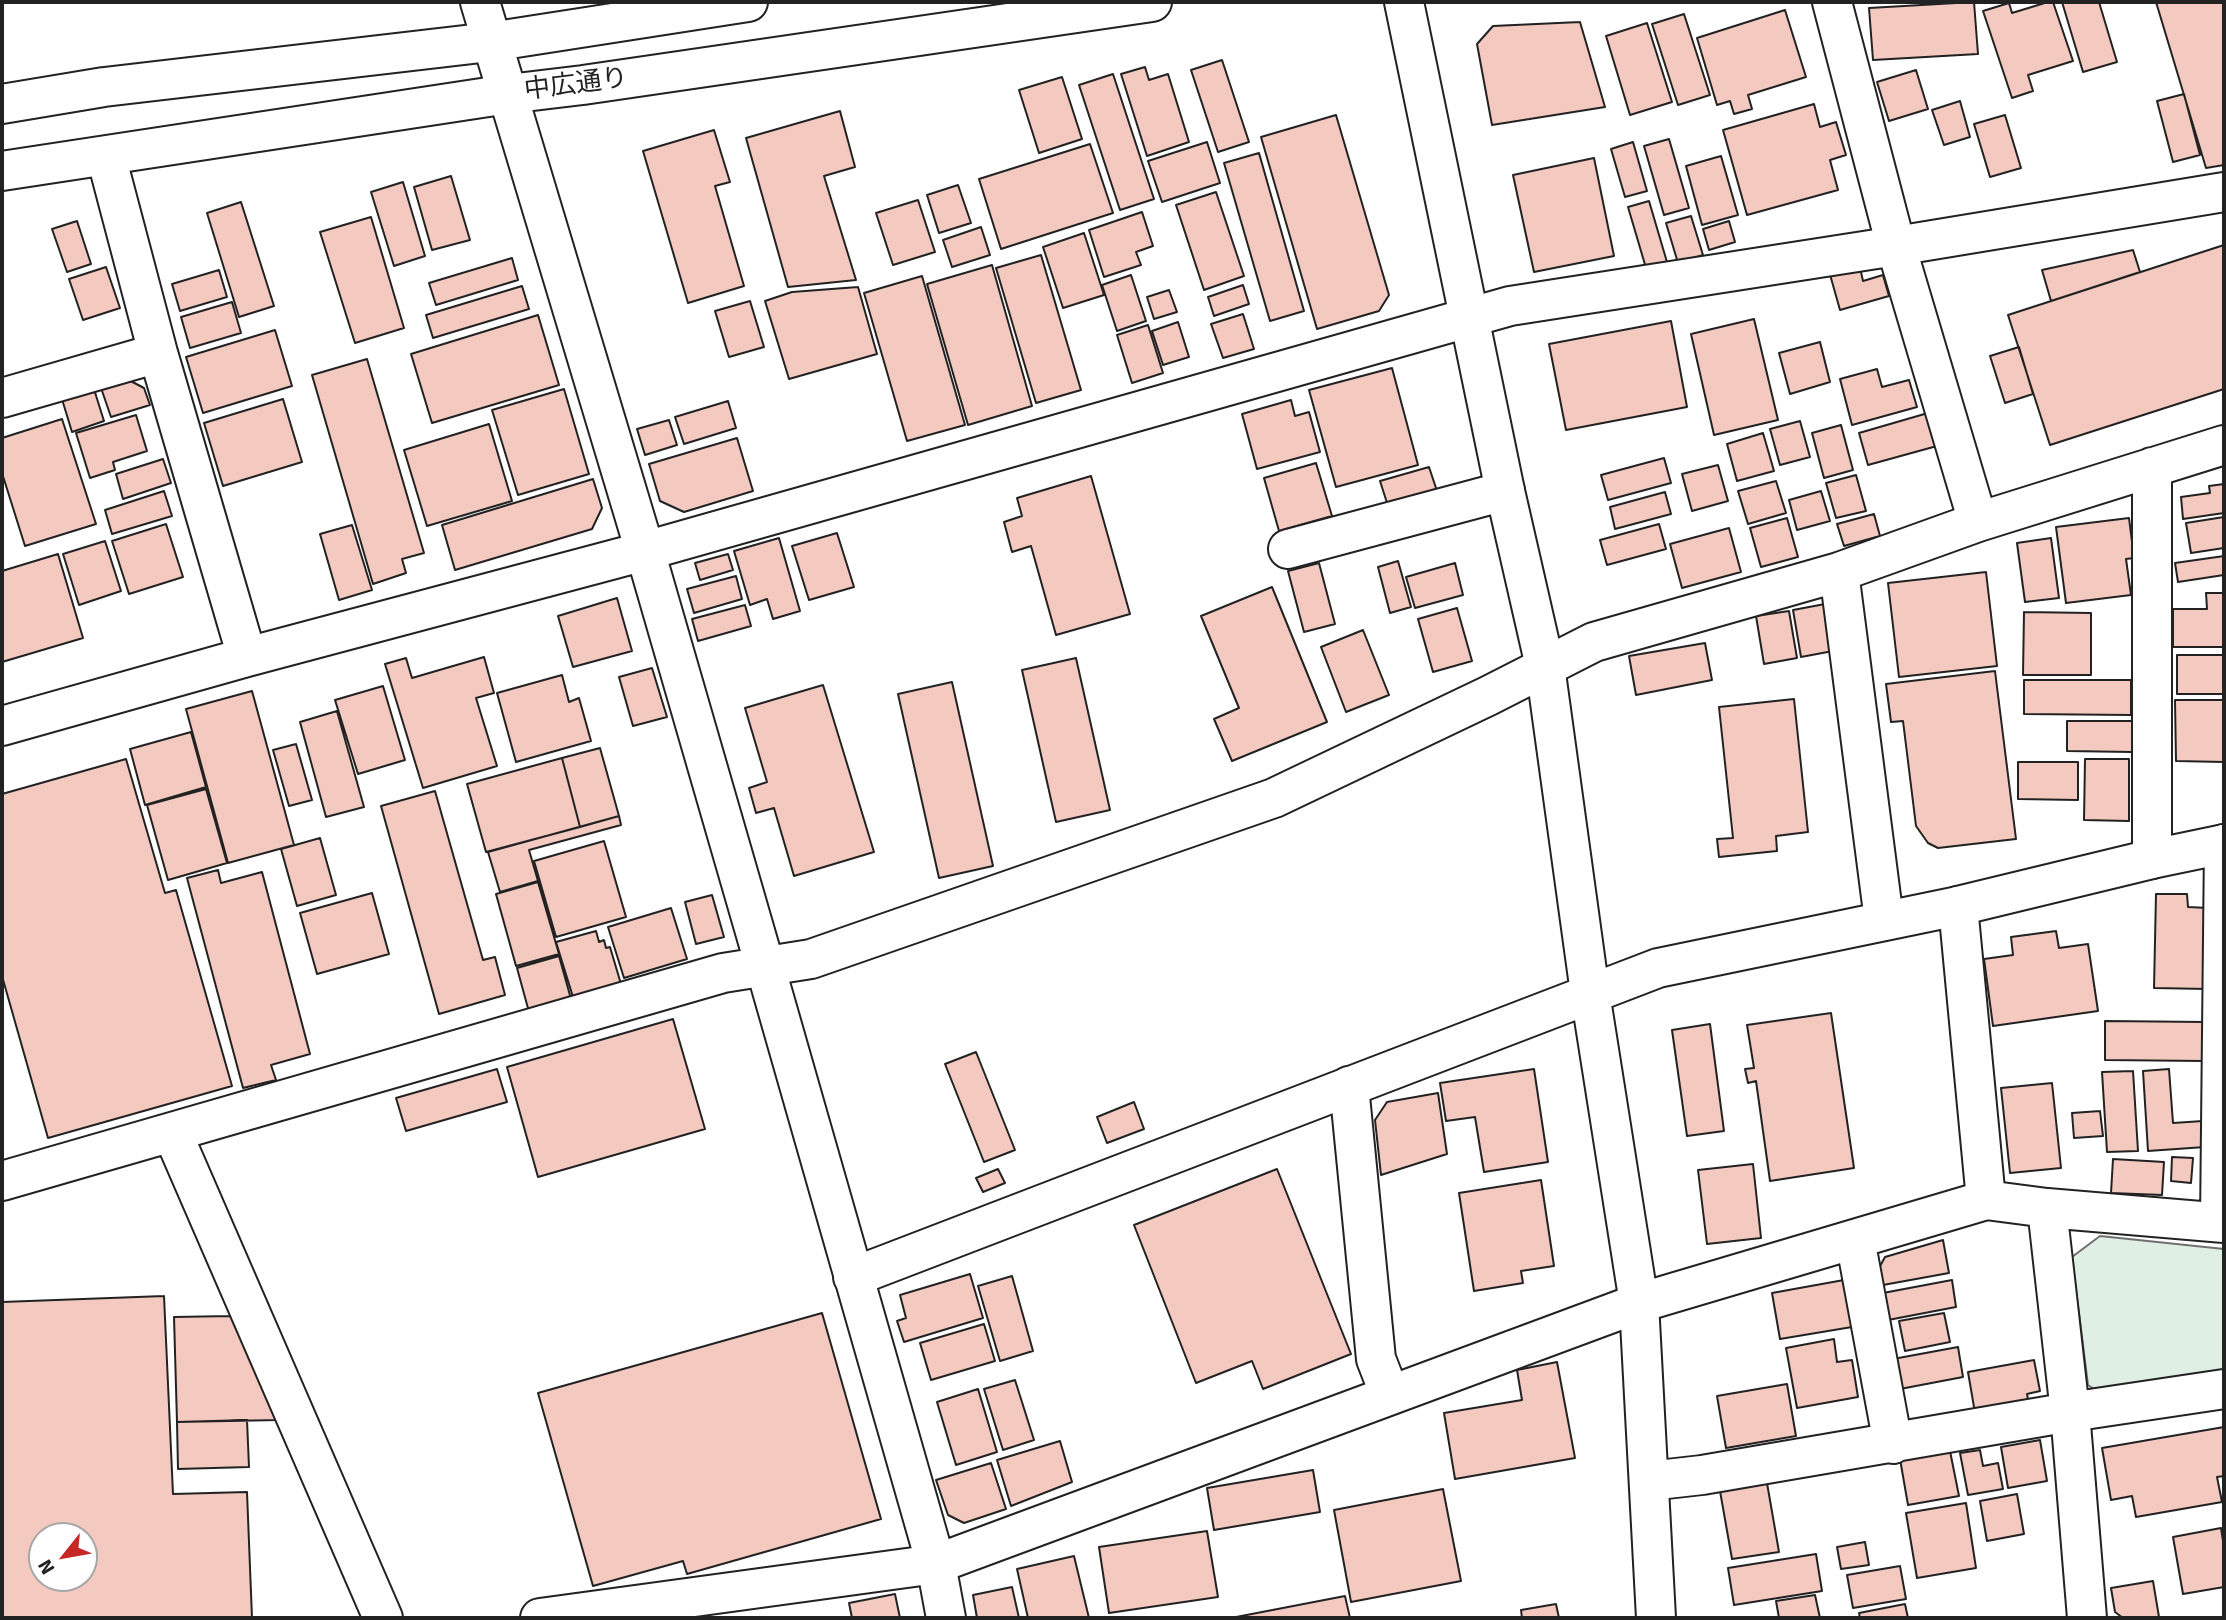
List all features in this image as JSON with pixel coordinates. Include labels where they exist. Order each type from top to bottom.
[{"type":"street","points":[[480,2],[645,551],[765,967],[936,1564],[946,1618]]},
{"type":"street","points":[[2,104],[104,87],[491,41],[747,2]]},
{"type":"street","name":"中広通り","points":[[2,171],[508,94],[1152,2]]},
{"type":"street","points":[[1404,2],[1505,491],[1545,666],[1590,993],[1639,1303],[1656,1618]]},
{"type":"street","points":[[1832,2],[1896,246],[1978,522]]},
{"type":"street","points":[[106,156],[158,353],[247,657]]},
{"type":"street","points":[[2,726],[247,657],[645,551],[1510,306],[2224,192]]},
{"type":"street","points":[[2,398],[158,353]]},
{"type":"street","points":[[2,1181],[723,973],[811,959],[1274,798],[1594,642],[1839,572],[1978,522],[2224,445]]},
{"type":"street","points":[[2151,467],[2152,859]]},
{"type":"street","points":[[1287,549],[1505,491]]},
{"type":"street","points":[[1839,572],[1884,920]]},
{"type":"street","points":[[540,1618],[936,1564],[1639,1303],[1986,1200],[2222,1223],[2224,844],[1958,906],[1658,968],[853,1277]]},
{"type":"street","points":[[1958,906],[1986,1200]]},
{"type":"street","points":[[1349,1086],[1376,1359],[1390,1395]]},
{"type":"street","points":[[172,1132],[383,1618]]},
{"type":"street","points":[[2048,1208],[2070,1412],[2087,1618]]},
{"type":"street","points":[[1856,1239],[1893,1444]]},
{"type":"street","points":[[1649,1481],[1702,1475],[2070,1412],[2224,1389]]},
{"type":"green space","points":[[2100,1236],[2224,1249],[2224,1377],[2104,1396],[2088,1385],[2072,1257]]},
{"type":"building","points":[[1974,2],[1978,54],[1873,60],[1869,8]]},
{"type":"building","points":[[2053,2],[2073,61],[2028,75],[2033,91],[2012,98],[1983,11],[2009,3],[2012,13]]},
{"type":"building","points":[[2062,2],[2099,2],[2117,62],[2083,72]]},
{"type":"building","points":[[2156,2],[2224,2],[2224,165],[2206,168]]},
{"type":"building","points":[[1785,10],[1806,77],[1748,95],[1752,109],[1734,114],[1730,101],[1717,105],[1697,38]]},
{"type":"building","points":[[1684,14],[1710,95],[1678,105],[1652,24]]},
{"type":"building","points":[[1580,22],[1605,107],[1492,125],[1477,44],[1493,26]]},
{"type":"building","points":[[1647,23],[1672,102],[1630,115],[1606,36]]},
{"type":"building","points":[[1222,60],[1249,142],[1218,152],[1191,70]]},
{"type":"building","points":[[1145,67],[1149,80],[1168,74],[1189,142],[1147,156],[1121,74]]},
{"type":"building","points":[[1916,70],[1928,109],[1889,121],[1877,82]]},
{"type":"building","points":[[1113,74],[1154,199],[1120,210],[1079,85]]},
{"type":"building","points":[[1062,77],[1082,139],[1039,153],[1019,90]]},
{"type":"building","points":[[2184,94],[2200,155],[2173,162],[2157,101]]},
{"type":"building","points":[[1960,101],[1970,137],[1944,145],[1932,110]]},
{"type":"building","points":[[1814,104],[1820,127],[1836,122],[1846,155],[1830,160],[1838,190],[1747,215],[1723,130]]},
{"type":"building","points":[[840,111],[855,167],[824,176],[856,280],[788,287],[746,138]]},
{"type":"building","points":[[1336,115],[1389,295],[1379,311],[1317,329],[1261,137]]},
{"type":"building","points":[[2005,115],[2021,168],[1990,177],[1974,124]]},
{"type":"building","points":[[714,130],[730,182],[715,186],[744,286],[688,303],[643,151]]},
{"type":"building","points":[[1669,139],[1689,208],[1664,215],[1644,146]]},
{"type":"building","points":[[1207,142],[1220,183],[1162,202],[1148,161]]},
{"type":"building","points":[[1633,142],[1647,191],[1625,197],[1611,149]]},
{"type":"building","points":[[1090,144],[1113,213],[1001,249],[979,179]]},
{"type":"building","points":[[1259,153],[1304,311],[1270,321],[1224,163]]},
{"type":"building","points":[[1721,156],[1738,215],[1702,225],[1686,166]]},
{"type":"building","points":[[1594,158],[1614,256],[1534,272],[1513,175]]},
{"type":"building","points":[[451,176],[470,240],[432,250],[414,187]]},
{"type":"building","points":[[403,182],[425,256],[394,266],[371,192]]},
{"type":"building","points":[[958,185],[971,223],[939,233],[927,195]]},
{"type":"building","points":[[1216,192],[1244,276],[1204,290],[1176,205]]},
{"type":"building","points":[[918,200],[935,252],[893,265],[876,213]]},
{"type":"building","points":[[1649,201],[1667,262],[1646,268],[1628,207]]},
{"type":"building","points":[[241,202],[274,306],[239,317],[207,213]]},
{"type":"building","points":[[1142,212],[1153,246],[1136,252],[1141,265],[1104,277],[1089,230]]},
{"type":"building","points":[[1691,216],[1703,255],[1678,263],[1666,223]]},
{"type":"building","points":[[371,217],[404,328],[355,343],[320,232]]},
{"type":"building","points":[[77,221],[91,264],[67,272],[52,229]]},
{"type":"building","points":[[1729,221],[1735,242],[1709,250],[1703,229]]},
{"type":"building","points":[[981,227],[990,255],[952,267],[943,240]]},
{"type":"building","points":[[1084,233],[1104,295],[1063,308],[1043,247]]},
{"type":"building","points":[[2224,245],[2224,389],[2050,445],[2008,315]]},
{"type":"building","points":[[2133,250],[2140,272],[2051,301],[2042,270]]},
{"type":"building","points":[[1041,255],[1081,390],[1036,403],[996,268]]},
{"type":"building","points":[[512,258],[518,280],[436,305],[429,283]]},
{"type":"building","points":[[1859,263],[1863,281],[1883,275],[1889,296],[1840,310],[1829,271]]},
{"type":"building","points":[[992,265],[1032,406],[968,425],[927,284]]},
{"type":"building","points":[[106,267],[120,308],[83,320],[69,279]]},
{"type":"building","points":[[219,270],[227,297],[180,311],[172,284]]},
{"type":"building","points":[[1131,275],[1146,321],[1117,331],[1102,285]]},
{"type":"building","points":[[922,276],[965,425],[907,441],[864,293]]},
{"type":"building","points":[[1243,285],[1249,304],[1214,316],[1208,297]]},
{"type":"building","points":[[522,286],[529,309],[433,338],[426,315]]},
{"type":"building","points":[[858,287],[877,354],[789,379],[765,301],[792,292]]},
{"type":"building","points":[[1169,290],[1177,312],[1154,319],[1147,297]]},
{"type":"building","points":[[750,301],[764,347],[729,357],[715,311]]},
{"type":"building","points":[[232,302],[241,333],[190,348],[181,317]]},
{"type":"building","points":[[1243,314],[1254,349],[1223,358],[1211,324]]},
{"type":"building","points":[[538,315],[559,385],[432,423],[411,354]]},
{"type":"building","points":[[1754,319],[1778,420],[1714,435],[1691,334]]},
{"type":"building","points":[[1671,321],[1687,407],[1566,430],[1549,344]]},
{"type":"building","points":[[1178,322],[1189,357],[1163,365],[1152,331]]},
{"type":"building","points":[[1148,325],[1163,373],[1132,383],[1117,335]]},
{"type":"building","points":[[275,330],[292,386],[203,413],[186,357]]},
{"type":"building","points":[[1820,342],[1830,382],[1790,394],[1779,353]]},
{"type":"building","points":[[2019,347],[2033,394],[2005,403],[1990,356]]},
{"type":"building","points":[[367,359],[424,553],[402,559],[406,573],[373,584],[312,375]]},
{"type":"building","points":[[1392,368],[1418,465],[1336,487],[1309,390]]},
{"type":"building","points":[[1877,369],[1882,387],[1909,380],[1917,407],[1852,425],[1840,379]]},
{"type":"building","points":[[123,377],[144,388],[150,405],[111,417],[100,385]]},
{"type":"building","points":[[93,386],[104,421],[72,432],[61,396]]},
{"type":"building","points":[[564,389],[589,474],[518,495],[492,410]]},
{"type":"building","points":[[283,399],[302,462],[223,486],[204,423]]},
{"type":"building","points":[[1291,400],[1295,416],[1309,412],[1320,452],[1257,469],[1242,414]]},
{"type":"building","points":[[728,401],[736,428],[684,444],[675,417]]},
{"type":"building","points":[[1928,413],[1937,446],[1868,465],[1859,433]]},
{"type":"building","points":[[136,415],[147,451],[113,462],[115,470],[90,478],[76,433]]},
{"type":"building","points":[[62,419],[96,524],[25,546],[2,473],[2,438]]},
{"type":"building","points":[[669,420],[677,445],[645,455],[637,429]]},
{"type":"building","points":[[1800,421],[1810,457],[1780,465],[1770,429]]},
{"type":"building","points":[[489,424],[512,501],[427,526],[404,450]]},
{"type":"building","points":[[1841,425],[1853,470],[1824,478],[1812,433]]},
{"type":"building","points":[[1763,433],[1774,471],[1737,481],[1727,444]]},
{"type":"building","points":[[737,438],[753,491],[684,512],[660,501],[649,464]]},
{"type":"building","points":[[1664,458],[1671,483],[1608,500],[1601,475]]},
{"type":"building","points":[[163,459],[171,483],[123,499],[116,474]]},
{"type":"building","points":[[1316,463],[1332,516],[1279,531],[1264,478]]},
{"type":"building","points":[[1718,465],[1728,501],[1692,511],[1682,474]]},
{"type":"building","points":[[1429,467],[1437,491],[1388,506],[1380,481]]},
{"type":"building","points":[[1856,475],[1866,511],[1836,518],[1826,483]]},
{"type":"building","points":[[1091,476],[1130,614],[1056,635],[1031,546],[1012,552],[1004,522],[1022,516],[1017,498]]},
{"type":"building","points":[[593,479],[602,508],[592,529],[455,570],[442,525]]},
{"type":"building","points":[[1776,481],[1786,513],[1748,524],[1738,491]]},
{"type":"building","points":[[2224,484],[2224,513],[2183,519],[2181,497],[2210,493],[2209,486]]},
{"type":"building","points":[[164,491],[172,516],[112,534],[105,510]]},
{"type":"building","points":[[1821,491],[1830,521],[1797,530],[1789,500]]},
{"type":"building","points":[[1665,492],[1671,514],[1615,529],[1610,507]]},
{"type":"building","points":[[1874,514],[1880,536],[1844,546],[1837,524]]},
{"type":"building","points":[[2224,517],[2224,548],[2191,553],[2186,523]]},
{"type":"building","points":[[1787,518],[1798,557],[1761,567],[1750,528]]},
{"type":"building","points":[[2129,518],[2134,558],[2126,559],[2131,595],[2066,603],[2056,527]]},
{"type":"building","points":[[166,524],[183,577],[129,594],[112,541]]},
{"type":"building","points":[[1659,524],[1666,549],[1607,565],[1600,540]]},
{"type":"building","points":[[352,525],[372,590],[339,600],[320,534]]},
{"type":"building","points":[[1729,528],[1741,572],[1682,588],[1670,544]]},
{"type":"building","points":[[837,533],[854,587],[809,600],[792,546]]},
{"type":"building","points":[[779,538],[800,611],[773,619],[767,599],[750,605],[734,551]]},
{"type":"building","points":[[2051,538],[2059,598],[2025,602],[2017,543]]},
{"type":"building","points":[[105,541],[121,591],[79,605],[63,554]]},
{"type":"building","points":[[58,554],[83,638],[2,662],[2,571]]},
{"type":"building","points":[[728,554],[733,570],[700,580],[695,563]]},
{"type":"building","points":[[2224,556],[2224,575],[2178,582],[2175,563]]},
{"type":"building","points":[[1398,561],[1411,607],[1390,613],[1378,567]]},
{"type":"building","points":[[1319,563],[1335,624],[1304,632],[1288,571]]},
{"type":"building","points":[[1455,563],[1463,595],[1415,608],[1406,577]]},
{"type":"building","points":[[1986,572],[1997,666],[1899,677],[1888,583]]},
{"type":"building","points":[[736,576],[742,599],[694,613],[687,589]]},
{"type":"building","points":[[1272,587],[1327,722],[1232,761],[1214,719],[1239,708],[1201,616]]},
{"type":"building","points":[[2206,593],[2224,593],[2224,647],[2173,647],[2173,609],[2207,609]]},
{"type":"building","points":[[617,598],[632,651],[573,667],[558,616]]},
{"type":"building","points":[[1825,604],[1833,651],[1801,657],[1793,610]]},
{"type":"building","points":[[745,605],[751,626],[698,641],[692,619]]},
{"type":"building","points":[[1457,608],[1472,661],[1433,672],[1418,619]]},
{"type":"building","points":[[1789,611],[1797,658],[1764,664],[1756,616]]},
{"type":"building","points":[[2024,612],[2091,613],[2091,675],[2023,675]]},
{"type":"building","points":[[1363,630],[1389,695],[1346,712],[1321,647]]},
{"type":"building","points":[[1705,643],[1712,680],[1636,695],[1629,656]]},
{"type":"building","points":[[2177,655],[2224,655],[2224,694],[2177,694]]},
{"type":"building","points":[[484,657],[494,693],[476,698],[497,766],[423,788],[385,664],[406,658],[412,678]]},
{"type":"building","points":[[1076,658],[1110,810],[1056,822],[1022,670]]},
{"type":"building","points":[[652,668],[667,717],[633,726],[619,677]]},
{"type":"building","points":[[1995,671],[2016,839],[1938,848],[1928,843],[1916,826],[1903,721],[1891,722],[1886,684]]},
{"type":"building","points":[[562,675],[569,702],[579,698],[591,741],[516,762],[497,693]]},
{"type":"building","points":[[2024,680],[2131,680],[2131,715],[2024,714]]},
{"type":"building","points":[[952,682],[993,866],[939,878],[898,694]]},
{"type":"building","points":[[823,685],[874,852],[794,876],[774,808],[756,813],[749,788],[767,782],[745,708]]},
{"type":"building","points":[[383,686],[405,760],[358,774],[335,700]]},
{"type":"building","points":[[252,691],[294,845],[228,863],[186,709]]},
{"type":"building","points":[[1794,699],[1808,832],[1776,836],[1777,851],[1719,857],[1717,839],[1733,838],[1719,707]]},
{"type":"building","points":[[2175,700],[2224,700],[2224,762],[2176,761]]},
{"type":"building","points":[[337,711],[364,807],[326,817],[300,722]]},
{"type":"building","points":[[2067,721],[2132,721],[2132,752],[2067,751]]},
{"type":"building","points":[[191,732],[206,787],[145,805],[130,749]]},
{"type":"building","points":[[296,744],[312,800],[289,806],[273,750]]},
{"type":"building","points":[[600,748],[619,816],[580,827],[562,758]]},
{"type":"building","points":[[562,758],[580,827],[486,852],[467,784]]},
{"type":"building","points":[[126,759],[165,893],[176,890],[232,1086],[48,1138],[2,976],[2,794]]},
{"type":"building","points":[[2085,759],[2129,759],[2129,821],[2084,820]]},
{"type":"building","points":[[2018,762],[2078,762],[2078,800],[2018,799]]},
{"type":"building","points":[[206,789],[227,863],[168,880],[147,805]]},
{"type":"building","points":[[435,791],[483,960],[495,957],[505,995],[439,1014],[381,806]]},
{"type":"building","points":[[619,816],[621,825],[529,850],[538,881],[500,892],[488,852]]},
{"type":"building","points":[[320,838],[336,895],[297,906],[281,849]]},
{"type":"building","points":[[604,841],[626,917],[556,937],[534,861]]},
{"type":"building","points":[[218,870],[221,883],[262,872],[310,1054],[271,1065],[276,1080],[243,1088],[187,878]]},
{"type":"building","points":[[538,882],[559,954],[516,966],[496,894]]},
{"type":"building","points":[[372,893],[389,954],[317,974],[300,913]]},
{"type":"building","points":[[2156,894],[2187,894],[2188,907],[2208,908],[2207,989],[2154,988]]},
{"type":"building","points":[[712,895],[724,937],[696,944],[685,902]]},
{"type":"building","points":[[671,908],[687,959],[624,978],[608,927]]},
{"type":"building","points":[[596,931],[599,942],[604,940],[606,948],[610,947],[621,984],[573,997],[556,942]]},
{"type":"building","points":[[2056,931],[2059,948],[2088,944],[2098,1011],[1993,1026],[1984,959],[2013,955],[2011,937]]},
{"type":"building","points":[[559,956],[571,999],[529,1012],[517,968]]},
{"type":"building","points":[[1831,1013],[1854,1168],[1770,1181],[1756,1081],[1748,1083],[1745,1069],[1754,1068],[1747,1025]]},
{"type":"building","points":[[673,1019],[705,1129],[538,1177],[507,1067]]},
{"type":"building","points":[[2105,1021],[2205,1022],[2204,1061],[2105,1060]]},
{"type":"building","points":[[1710,1024],[1724,1131],[1687,1136],[1672,1030]]},
{"type":"building","points":[[976,1052],[1015,1150],[984,1162],[945,1064]]},
{"type":"building","points":[[497,1069],[507,1102],[406,1131],[396,1098]]},
{"type":"building","points":[[1534,1069],[1548,1162],[1484,1172],[1475,1117],[1446,1121],[1440,1083]]},
{"type":"building","points":[[2169,1069],[2173,1123],[2203,1121],[2205,1147],[2148,1151],[2143,1071]]},
{"type":"building","points":[[2133,1071],[2138,1151],[2107,1152],[2102,1072]]},
{"type":"building","points":[[2052,1083],[2061,1168],[2010,1173],[2001,1088]]},
{"type":"building","points":[[1438,1093],[1447,1154],[1381,1175],[1375,1120],[1387,1102]]},
{"type":"building","points":[[1134,1102],[1144,1129],[1107,1143],[1097,1117]]},
{"type":"building","points":[[2100,1111],[2103,1136],[2074,1138],[2072,1113]]},
{"type":"building","points":[[2172,1157],[2193,1158],[2191,1183],[2171,1181]]},
{"type":"building","points":[[2113,1159],[2164,1162],[2162,1195],[2111,1193]]},
{"type":"building","points":[[1753,1164],[1761,1238],[1707,1244],[1698,1170]]},
{"type":"building","points":[[998,1169],[1005,1183],[983,1192],[976,1178]]},
{"type":"building","points":[[1277,1169],[1351,1354],[1263,1389],[1252,1361],[1196,1383],[1134,1225]]},
{"type":"building","points":[[1541,1180],[1554,1266],[1521,1271],[1523,1283],[1474,1291],[1459,1193]]},
{"type":"building","points":[[1943,1240],[1949,1273],[1883,1285],[1879,1268],[1885,1257]]},
{"type":"building","points":[[970,1274],[983,1318],[904,1342],[897,1321],[906,1318],[900,1295]]},
{"type":"building","points":[[1012,1276],[1033,1351],[1000,1361],[978,1286]]},
{"type":"building","points":[[1844,1280],[1852,1327],[1780,1339],[1772,1293]]},
{"type":"building","points":[[1952,1280],[1956,1307],[1888,1320],[1883,1293]]},
{"type":"building","points":[[164,1296],[173,1494],[247,1492],[252,1618],[2,1618],[2,1302]]},
{"type":"building","points":[[822,1313],[881,1519],[687,1574],[683,1561],[593,1586],[538,1393]]},
{"type":"building","points":[[1944,1313],[1950,1342],[1905,1351],[1899,1321]]},
{"type":"building","points":[[231,1316],[279,1420],[177,1422],[174,1317]]},
{"type":"building","points":[[984,1324],[995,1361],[931,1380],[920,1343]]},
{"type":"building","points":[[1834,1339],[1837,1362],[1852,1360],[1858,1397],[1797,1408],[1786,1348]]},
{"type":"building","points":[[1958,1347],[1963,1377],[1900,1389],[1893,1359]]},
{"type":"building","points":[[2034,1360],[2040,1391],[2027,1394],[2029,1404],[1975,1413],[1968,1372]]},
{"type":"building","points":[[1557,1362],[1575,1458],[1455,1479],[1444,1413],[1522,1400],[1517,1370]]},
{"type":"building","points":[[1015,1380],[1034,1440],[1003,1450],[984,1389]]},
{"type":"building","points":[[1787,1384],[1796,1436],[1726,1448],[1717,1396]]},
{"type":"building","points":[[978,1389],[997,1452],[956,1465],[937,1402]]},
{"type":"building","points":[[247,1420],[249,1467],[178,1469],[177,1422]]},
{"type":"building","points":[[2224,1427],[2224,1476],[2217,1477],[2222,1502],[2136,1517],[2132,1496],[2111,1500],[2102,1448]]},
{"type":"building","points":[[2040,1440],[2047,1481],[2008,1488],[2001,1447]]},
{"type":"building","points":[[1060,1441],[1072,1482],[1011,1506],[997,1460]]},
{"type":"building","points":[[1980,1450],[1983,1466],[1998,1463],[2003,1489],[1968,1495],[1960,1453]]},
{"type":"building","points":[[1950,1451],[1959,1496],[1908,1505],[1900,1459]]},
{"type":"building","points":[[991,1463],[1006,1509],[964,1523],[948,1515],[936,1480]]},
{"type":"building","points":[[1313,1470],[1320,1512],[1214,1530],[1207,1488]]},
{"type":"building","points":[[1767,1483],[1779,1552],[1732,1559],[1720,1491]]},
{"type":"building","points":[[1443,1489],[1461,1581],[1351,1602],[1334,1510]]},
{"type":"building","points":[[2017,1494],[2024,1534],[1987,1541],[1980,1501]]},
{"type":"building","points":[[1966,1503],[1976,1568],[1917,1578],[1906,1513]]},
{"type":"building","points":[[2221,1528],[2224,1587],[2183,1594],[2173,1537]]},
{"type":"building","points":[[1207,1531],[1218,1597],[1109,1613],[1099,1547]]},
{"type":"building","points":[[1865,1542],[1869,1565],[1841,1569],[1837,1547]]},
{"type":"building","points":[[1816,1554],[1822,1591],[1734,1605],[1728,1568]]},
{"type":"building","points":[[1074,1556],[1089,1618],[1028,1618],[1017,1569]]},
{"type":"building","points":[[1900,1566],[1906,1599],[1853,1608],[1847,1575]]},
{"type":"building","points":[[2153,1581],[2159,1617],[2123,1618],[2115,1612],[2111,1588]]},
{"type":"building","points":[[1012,1587],[1019,1618],[977,1618],[973,1595]]},
{"type":"building","points":[[895,1594],[900,1618],[852,1618],[849,1603]]},
{"type":"building","points":[[1815,1595],[1820,1618],[1779,1618],[1776,1601]]},
{"type":"building","points":[[1345,1596],[1350,1618],[1231,1618]]},
{"type":"building","points":[[1556,1604],[1559,1618],[1522,1618],[1521,1610]]},
{"type":"building","points":[[1905,1604],[1908,1618],[1860,1618],[1859,1613]]}]
